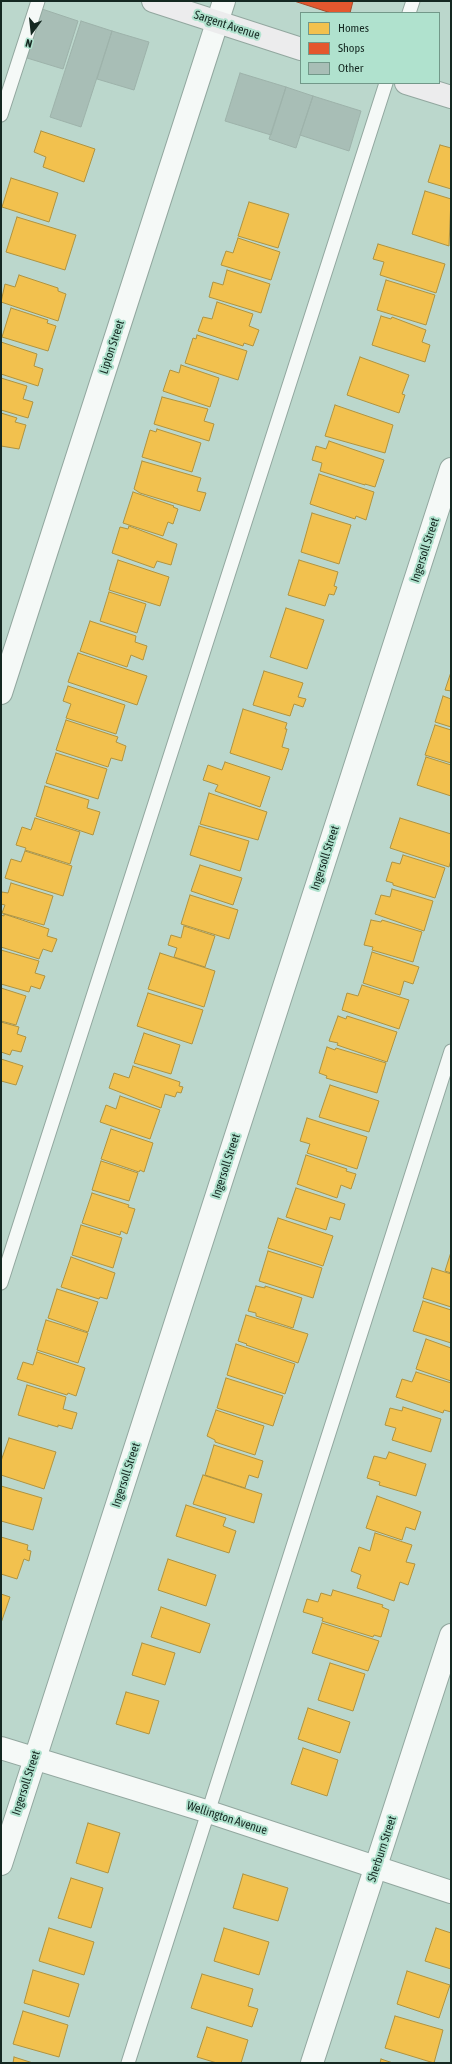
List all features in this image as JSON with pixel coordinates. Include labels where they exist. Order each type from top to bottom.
[{"type":"main road","name":"Sargent Avenue","points":[[153,1],[300,49]]},
{"type":"main road","points":[[409,84],[451,97]]},
{"type":"street","name":"Lipton Street","points":[[1,693],[224,1]]},
{"type":"street","name":"Ingersoll Street","points":[[1,1864],[451,469]]},
{"type":"street","name":"Sherburn Street","points":[[312,2063],[377,1867],[451,1635]]},
{"type":"street","name":"Wellington Avenue","points":[[1,1748],[209,1812],[451,1892]]},
{"type":"lane","points":[[1,115],[38,1]]},
{"type":"lane","points":[[409,12],[413,1]]},
{"type":"lane","points":[[1,1283],[386,84]]},
{"type":"lane","points":[[128,2063],[451,1052]]},
{"type":"building: Homes","points":[[41,131],[95,149],[84,182],[43,167],[46,157],[34,152]]},
{"type":"building: Homes","points":[[440,145],[451,148],[451,189],[428,182]]},
{"type":"building: Homes","points":[[11,178],[58,193],[49,222],[2,207]]},
{"type":"building: Homes","points":[[425,191],[451,199],[449,246],[412,234]]},
{"type":"building: Homes","points":[[249,202],[289,214],[278,248],[238,236]]},
{"type":"building: Homes","points":[[17,217],[76,235],[65,270],[6,252]]},
{"type":"building: Homes","points":[[238,238],[280,252],[271,280],[221,265],[226,251],[233,253]]},
{"type":"building: Homes","points":[[378,244],[445,264],[436,293],[380,275],[384,262],[373,259]]},
{"type":"building: Homes","points":[[227,270],[270,284],[261,313],[209,297],[213,282],[223,285]]},
{"type":"building: Homes","points":[[19,275],[58,288],[58,291],[66,294],[58,321],[1,302],[5,284],[15,287]]},
{"type":"building: Homes","points":[[386,280],[435,295],[426,325],[377,310]]},
{"type":"building: Homes","points":[[217,302],[253,314],[249,326],[259,330],[253,346],[244,343],[243,346],[198,331],[203,317],[212,319]]},
{"type":"building: Homes","points":[[11,308],[48,320],[47,323],[56,326],[48,351],[2,337]]},
{"type":"building: Homes","points":[[381,316],[391,319],[392,317],[426,330],[422,342],[430,345],[425,362],[372,345]]},
{"type":"building: Homes","points":[[197,335],[247,351],[238,380],[185,363],[193,338],[196,339]]},
{"type":"building: Homes","points":[[1,342],[37,354],[34,366],[43,369],[38,386],[1,374]]},
{"type":"building: Homes","points":[[360,357],[409,375],[402,394],[405,395],[399,413],[347,395]]},
{"type":"building: Homes","points":[[181,365],[219,378],[210,407],[163,391],[170,370],[179,373]]},
{"type":"building: Homes","points":[[1,378],[27,386],[23,399],[33,402],[28,418],[1,410]]},
{"type":"building: Homes","points":[[162,397],[208,409],[204,421],[214,424],[209,441],[154,424]]},
{"type":"building: Homes","points":[[335,405],[393,425],[385,453],[325,436]]},
{"type":"building: Homes","points":[[1,413],[17,418],[15,422],[26,425],[19,449],[1,446]]},
{"type":"building: Homes","points":[[157,429],[201,443],[192,472],[142,457],[150,430],[156,432]]},
{"type":"building: Homes","points":[[329,441],[384,460],[375,487],[320,471],[322,463],[312,460],[316,446],[326,449]]},
{"type":"building: Homes","points":[[142,461],[201,478],[197,491],[206,493],[200,511],[140,493],[134,489]]},
{"type":"building: Homes","points":[[319,474],[374,492],[366,520],[356,516],[355,519],[310,504]]},
{"type":"building: Homes","points":[[133,492],[174,506],[173,507],[178,509],[173,524],[168,522],[163,536],[123,523]]},
{"type":"building: Homes","points":[[312,513],[351,525],[339,564],[301,552]]},
{"type":"building: Homes","points":[[129,526],[177,544],[171,565],[157,561],[154,568],[112,553],[120,527],[128,529]]},
{"type":"building: Homes","points":[[118,560],[169,577],[160,606],[109,590]]},
{"type":"building: Homes","points":[[299,560],[338,572],[334,586],[337,587],[334,595],[329,594],[325,606],[288,595]]},
{"type":"building: Homes","points":[[109,592],[146,604],[137,633],[100,621]]},
{"type":"building: Homes","points":[[286,608],[324,620],[307,669],[270,657]]},
{"type":"building: Homes","points":[[90,621],[136,636],[135,642],[147,646],[143,660],[131,655],[127,667],[80,651]]},
{"type":"building: Homes","points":[[78,653],[147,676],[137,705],[68,682]]},
{"type":"building: Homes","points":[[264,671],[303,683],[298,697],[306,699],[303,707],[294,704],[290,716],[253,705]]},
{"type":"building: Homes","points":[[451,672],[451,691],[445,690]]},
{"type":"building: Homes","points":[[68,686],[125,705],[116,734],[66,718],[71,704],[63,701]]},
{"type":"building: Homes","points":[[443,696],[451,699],[451,727],[435,722]]},
{"type":"building: Homes","points":[[243,709],[287,723],[285,729],[287,729],[282,747],[289,749],[282,770],[230,753]]},
{"type":"building: Homes","points":[[66,720],[118,737],[116,742],[126,746],[122,761],[111,758],[108,767],[56,750]]},
{"type":"building: Homes","points":[[435,725],[451,730],[451,763],[425,755]]},
{"type":"building: Homes","points":[[56,753],[107,769],[98,799],[46,783]]},
{"type":"building: Homes","points":[[426,757],[451,765],[451,796],[417,785]]},
{"type":"building: Homes","points":[[225,762],[270,777],[260,807],[215,791],[218,785],[203,780],[208,765],[222,770]]},
{"type":"building: Homes","points":[[45,786],[89,800],[87,808],[100,812],[93,835],[36,816]]},
{"type":"building: Homes","points":[[209,793],[267,812],[258,840],[200,824]]},
{"type":"building: Homes","points":[[35,818],[80,832],[70,864],[25,850],[26,848],[16,845],[22,827],[31,830]]},
{"type":"building: Homes","points":[[400,818],[451,834],[451,860],[449,867],[390,848]]},
{"type":"building: Homes","points":[[199,826],[249,841],[240,871],[190,855]]},
{"type":"building: Homes","points":[[25,851],[72,866],[63,896],[5,878],[11,859],[21,862]]},
{"type":"building: Homes","points":[[403,855],[445,868],[435,898],[393,885],[393,883],[386,881],[392,862],[400,864]]},
{"type":"building: Homes","points":[[200,865],[242,878],[233,905],[191,891]]},
{"type":"building: Homes","points":[[11,883],[53,896],[44,925],[2,913],[5,905],[1,904],[1,894],[2,892],[8,893]]},
{"type":"building: Homes","points":[[392,889],[433,901],[424,931],[375,914],[381,895],[390,897]]},
{"type":"building: Homes","points":[[190,895],[238,910],[229,939],[181,924]]},
{"type":"building: Homes","points":[[4,914],[49,929],[47,936],[57,939],[52,952],[43,949],[39,959],[1,947],[1,915],[4,916]]},
{"type":"building: Homes","points":[[371,920],[381,922],[382,920],[422,932],[413,962],[372,950],[373,947],[364,945]]},
{"type":"building: Homes","points":[[184,926],[215,936],[205,967],[174,957],[177,948],[168,945],[171,935],[181,938]]},
{"type":"building: Homes","points":[[1,950],[39,961],[35,973],[45,976],[40,989],[31,986],[29,992],[1,984]]},
{"type":"building: Homes","points":[[372,952],[419,967],[413,984],[404,981],[400,995],[363,983]]},
{"type":"building: Homes","points":[[160,953],[215,971],[204,1007],[148,989]]},
{"type":"building: Homes","points":[[362,985],[409,1000],[399,1029],[342,1010],[347,993],[358,996]]},
{"type":"building: Homes","points":[[1,988],[26,996],[16,1025],[1,1021]]},
{"type":"building: Homes","points":[[148,993],[203,1010],[192,1044],[137,1026]]},
{"type":"building: Homes","points":[[338,1016],[346,1019],[347,1016],[397,1032],[387,1062],[329,1041]]},
{"type":"building: Homes","points":[[1,1022],[19,1027],[17,1034],[26,1037],[21,1052],[12,1050],[10,1055],[1,1052]]},
{"type":"building: Homes","points":[[144,1033],[180,1045],[171,1074],[134,1063]]},
{"type":"building: Homes","points":[[327,1047],[335,1050],[336,1048],[386,1063],[377,1093],[326,1078],[327,1076],[319,1073]]},
{"type":"building: Homes","points":[[1,1059],[23,1066],[16,1085],[1,1081]]},
{"type":"building: Homes","points":[[133,1066],[180,1082],[179,1086],[183,1087],[181,1093],[177,1092],[175,1097],[165,1094],[161,1108],[109,1088],[114,1073],[129,1078]]},
{"type":"building: Homes","points":[[330,1085],[379,1101],[369,1132],[319,1117]]},
{"type":"building: Homes","points":[[120,1096],[160,1110],[150,1139],[100,1122],[106,1105],[116,1109]]},
{"type":"building: Homes","points":[[307,1118],[367,1137],[357,1169],[307,1153],[310,1144],[300,1141]]},
{"type":"building: Homes","points":[[111,1129],[153,1143],[144,1172],[140,1170],[139,1172],[101,1159]]},
{"type":"building: Homes","points":[[306,1155],[347,1169],[346,1171],[356,1174],[351,1189],[341,1185],[337,1198],[297,1184]]},
{"type":"building: Homes","points":[[101,1161],[138,1173],[129,1201],[92,1190]]},
{"type":"building: Homes","points":[[296,1188],[345,1204],[340,1220],[330,1217],[326,1230],[286,1217]]},
{"type":"building: Homes","points":[[92,1193],[129,1205],[128,1207],[135,1209],[127,1234],[121,1231],[120,1235],[82,1223]]},
{"type":"building: Homes","points":[[278,1218],[333,1236],[323,1266],[268,1248]]},
{"type":"building: Homes","points":[[81,1225],[122,1238],[113,1268],[72,1255]]},
{"type":"building: Homes","points":[[268,1251],[322,1268],[313,1298],[259,1281]]},
{"type":"building: Homes","points":[[451,1252],[451,1273],[445,1271]]},
{"type":"building: Homes","points":[[71,1257],[115,1273],[107,1299],[100,1297],[99,1299],[61,1287]]},
{"type":"building: Homes","points":[[432,1268],[451,1274],[451,1307],[423,1298]]},
{"type":"building: Homes","points":[[256,1286],[265,1288],[265,1286],[302,1298],[293,1328],[256,1316],[256,1313],[248,1311]]},
{"type":"building: Homes","points":[[57,1289],[98,1302],[88,1332],[48,1318]]},
{"type":"building: Homes","points":[[423,1301],[451,1310],[451,1343],[413,1331]]},
{"type":"building: Homes","points":[[246,1315],[308,1334],[298,1363],[238,1341]]},
{"type":"building: Homes","points":[[46,1320],[88,1333],[78,1363],[37,1350]]},
{"type":"building: Homes","points":[[426,1339],[451,1348],[451,1381],[416,1369]]},
{"type":"building: Homes","points":[[236,1344],[295,1364],[285,1394],[227,1375]]},
{"type":"building: Homes","points":[[37,1352],[85,1368],[76,1396],[68,1393],[67,1395],[17,1379],[23,1362],[33,1365]]},
{"type":"building: Homes","points":[[416,1372],[451,1383],[451,1412],[444,1410],[443,1413],[396,1397],[402,1379],[412,1382]]},
{"type":"building: Homes","points":[[226,1378],[283,1396],[273,1426],[217,1408]]},
{"type":"building: Homes","points":[[27,1385],[66,1397],[63,1409],[77,1413],[72,1429],[58,1425],[58,1427],[18,1415]]},
{"type":"building: Homes","points":[[403,1407],[441,1419],[431,1452],[392,1440],[396,1428],[385,1425],[390,1408],[402,1411]]},
{"type":"building: Homes","points":[[216,1410],[264,1426],[255,1455],[215,1442],[215,1440],[207,1436]]},
{"type":"building: Homes","points":[[9,1438],[56,1452],[44,1489],[1,1475],[1,1461]]},
{"type":"building: Homes","points":[[214,1445],[263,1461],[258,1478],[249,1475],[245,1488],[205,1475]]},
{"type":"building: Homes","points":[[389,1452],[426,1464],[416,1496],[379,1485],[380,1482],[367,1478],[374,1456],[386,1459]]},
{"type":"building: Homes","points":[[203,1475],[262,1494],[254,1523],[193,1504]]},
{"type":"building: Homes","points":[[1,1486],[42,1498],[33,1530],[1,1521]]},
{"type":"building: Homes","points":[[377,1496],[421,1512],[415,1530],[406,1527],[402,1540],[366,1528]]},
{"type":"building: Homes","points":[[186,1505],[226,1518],[223,1526],[236,1531],[229,1553],[176,1536]]},
{"type":"building: Homes","points":[[375,1533],[412,1545],[406,1562],[415,1564],[408,1585],[400,1582],[394,1601],[357,1588],[361,1575],[351,1571],[359,1547],[370,1551]]},
{"type":"building: Homes","points":[[1,1537],[28,1545],[27,1550],[31,1551],[29,1561],[24,1559],[17,1579],[1,1574]]},
{"type":"building: Homes","points":[[168,1559],[216,1575],[206,1606],[158,1590]]},
{"type":"building: Homes","points":[[333,1590],[383,1605],[382,1607],[389,1610],[381,1637],[374,1635],[373,1637],[322,1621],[323,1618],[303,1612],[307,1599],[318,1602],[321,1593],[331,1596]]},
{"type":"building: Homes","points":[[1,1594],[10,1597],[1,1623]]},
{"type":"building: Homes","points":[[161,1607],[210,1624],[200,1653],[151,1637]]},
{"type":"building: Homes","points":[[322,1623],[379,1641],[368,1671],[312,1653]]},
{"type":"building: Homes","points":[[142,1643],[175,1653],[165,1685],[132,1675]]},
{"type":"building: Homes","points":[[330,1663],[365,1674],[353,1711],[318,1700]]},
{"type":"building: Homes","points":[[126,1692],[159,1701],[149,1734],[116,1724]]},
{"type":"building: Homes","points":[[308,1708],[350,1722],[340,1753],[298,1739]]},
{"type":"building: Homes","points":[[303,1748],[338,1760],[327,1796],[291,1784]]},
{"type":"building: Homes","points":[[88,1823],[120,1833],[108,1873],[76,1863]]},
{"type":"building: Homes","points":[[243,1874],[288,1888],[278,1921],[233,1908]]},
{"type":"building: Homes","points":[[71,1878],[103,1888],[91,1928],[58,1918]]},
{"type":"building: Homes","points":[[49,1928],[94,1942],[84,1975],[39,1961]]},
{"type":"building: Homes","points":[[224,1928],[269,1942],[259,1975],[214,1961]]},
{"type":"building: Homes","points":[[436,1928],[451,1933],[451,1969],[425,1961]]},
{"type":"building: Homes","points":[[33,1970],[79,1984],[69,2017],[24,2003]]},
{"type":"building: Homes","points":[[407,1971],[450,1985],[439,2018],[397,2004]]},
{"type":"building: Homes","points":[[202,1974],[253,1989],[248,2006],[258,2009],[252,2027],[191,2008]]},
{"type":"building: Homes","points":[[23,2011],[68,2025],[59,2057],[13,2044]]},
{"type":"building: Homes","points":[[395,2016],[443,2030],[434,2063],[385,2048]]},
{"type":"building: Homes","points":[[207,2027],[248,2040],[241,2063],[217,2063],[197,2057]]},
{"type":"building: Homes","points":[[14,2057],[33,2063],[13,2063]]},
{"type":"building: Homes","points":[[381,2059],[393,2063],[380,2063]]},
{"type":"building: Shops","points":[[294,1],[353,1],[350,12],[328,12]]},
{"type":"building: Other","points":[[42,9],[78,21],[63,69],[27,58]]},
{"type":"building: Other","points":[[81,21],[112,31],[81,127],[50,117]]},
{"type":"building: Other","points":[[112,31],[149,42],[134,90],[97,79]]},
{"type":"building: Other","points":[[240,73],[286,87],[271,135],[225,121]]},
{"type":"building: Other","points":[[286,87],[313,96],[296,148],[269,139]]},
{"type":"building: Other","points":[[313,96],[361,111],[349,151],[300,135]]}]
